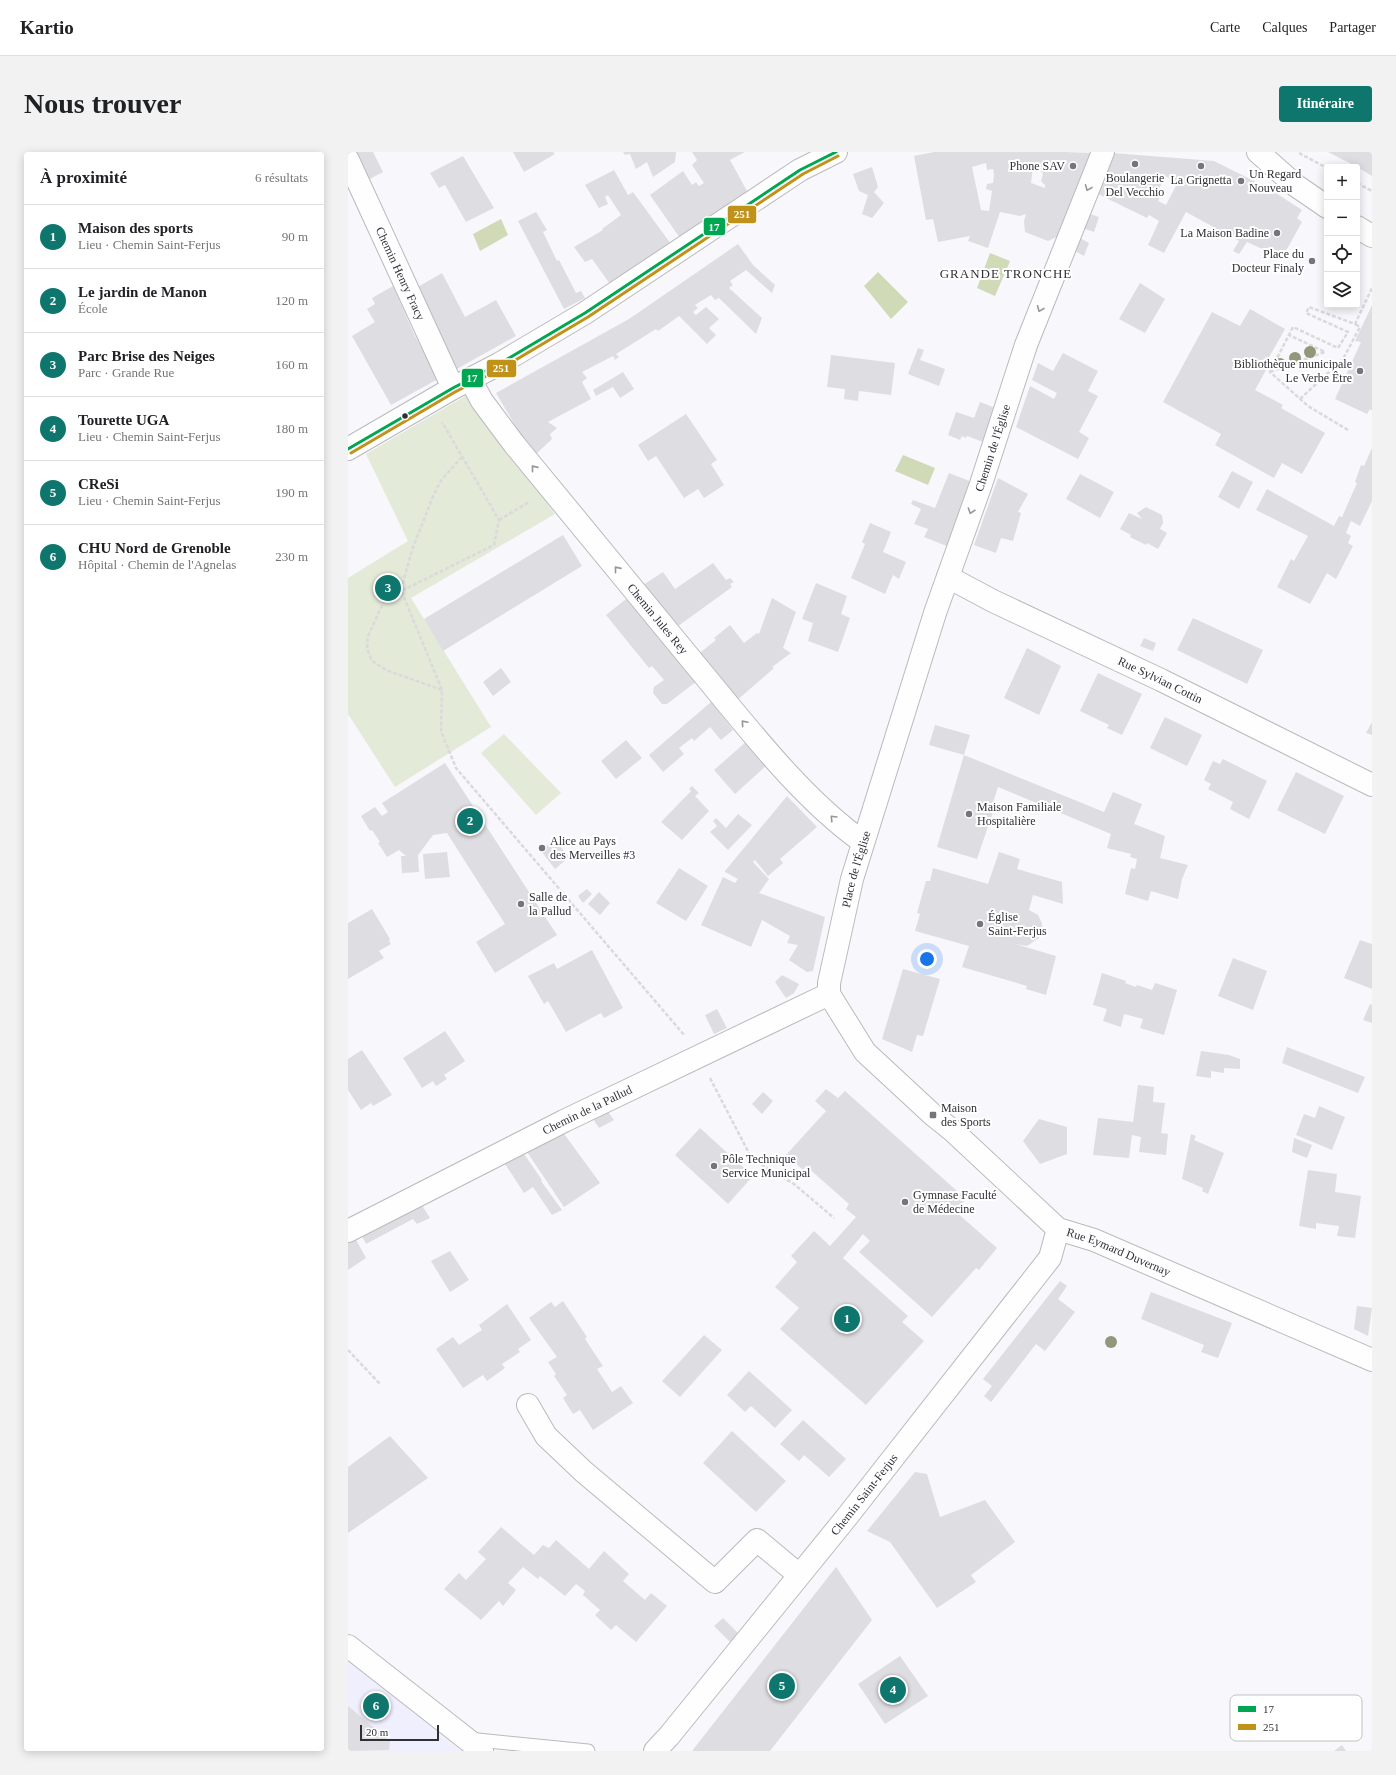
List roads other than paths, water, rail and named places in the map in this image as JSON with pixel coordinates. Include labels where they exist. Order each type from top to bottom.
[{"type":"street","points":[[348,449],[585,313],[800,170],[836,152]]},
{"type":"street","name":"Chemin de l'Église","points":[[892,747],[948,577],[981,484],[1026,345],[1103,152]]},
{"type":"street","points":[[1258,152],[1296,185],[1324,204]]},
{"type":"street","name":"Chemin Henry Fracy","points":[[348,160],[462,384]]},
{"type":"street","points":[[1360,229],[1372,236]]},
{"type":"street","name":"Chemin Jules Rey","points":[[462,384],[482,401],[551,489],[725,700],[780,764],[839,824],[864,842]]},
{"type":"street","name":"Rue Sylvian Cottin","points":[[948,577],[993,601],[1139,670],[1372,785]]},
{"type":"street","name":"Place de l'Église","points":[[829,994],[829,983],[840,927],[892,747]]},
{"type":"street","name":"Chemin de la Pallud","points":[[348,1230],[564,1121],[829,994]]},
{"type":"street","name":"Rue Eymard Duvernay","points":[[829,994],[865,1052],[933,1115],[965,1142],[1058,1229],[1094,1240],[1372,1360]]},
{"type":"street","name":"Chemin Saint-Ferjus","points":[[655,1751],[669,1736],[799,1575],[1050,1258],[1058,1229]]},
{"type":"street","points":[[528,1406],[546,1436],[584,1472],[715,1582],[757,1540],[799,1575]]},
{"type":"street","points":[[348,1646],[474,1745]]},
{"type":"lane","points":[[474,1745],[588,1751]]},
{"type":"place","name":"Boulangerie Del Vecchio","points":[[1135,164]]},
{"type":"place","name":"Phone SAV","points":[[1073,166]]},
{"type":"place","name":"La Grignetta","points":[[1201,166]]},
{"type":"place","name":"Un Regard Nouveau","points":[[1241,181]]},
{"type":"place","name":"La Maison Badine","points":[[1277,233]]},
{"type":"place","name":"Place du Docteur Finaly","points":[[1312,261]]},
{"type":"place","name":"Bibliothèque municipale Le Verbe Être","points":[[1360,371]]},
{"type":"place","name":"Parc Brise des Neiges","points":[[388,588]]},
{"type":"place","name":"Maison Familiale Hospitalière","points":[[969,814]]},
{"type":"place","name":"Le jardin de Manon","points":[[470,821]]},
{"type":"place","name":"Alice au Pays des Merveilles #3","points":[[542,848]]},
{"type":"place","name":"Salle de la Pallud","points":[[521,904]]},
{"type":"place","name":"Église Saint-Ferjus","points":[[980,924]]},
{"type":"place","name":"Maison des Sports","points":[[933,1115]]},
{"type":"place","name":"Pôle Technique Service Municipal","points":[[714,1166]]},
{"type":"place","name":"Gymnase Faculté de Médecine","points":[[905,1202]]},
{"type":"place","name":"Maison des sports","points":[[847,1319]]},
{"type":"place","name":"CReSi","points":[[782,1686]]},
{"type":"place","name":"Tourette UGA","points":[[893,1690]]},
{"type":"place","name":"CHU Nord de Grenoble","points":[[376,1706]]},
{"type":"district","name":"GRANDE TRONCHE","points":[[1006,273]]}]
